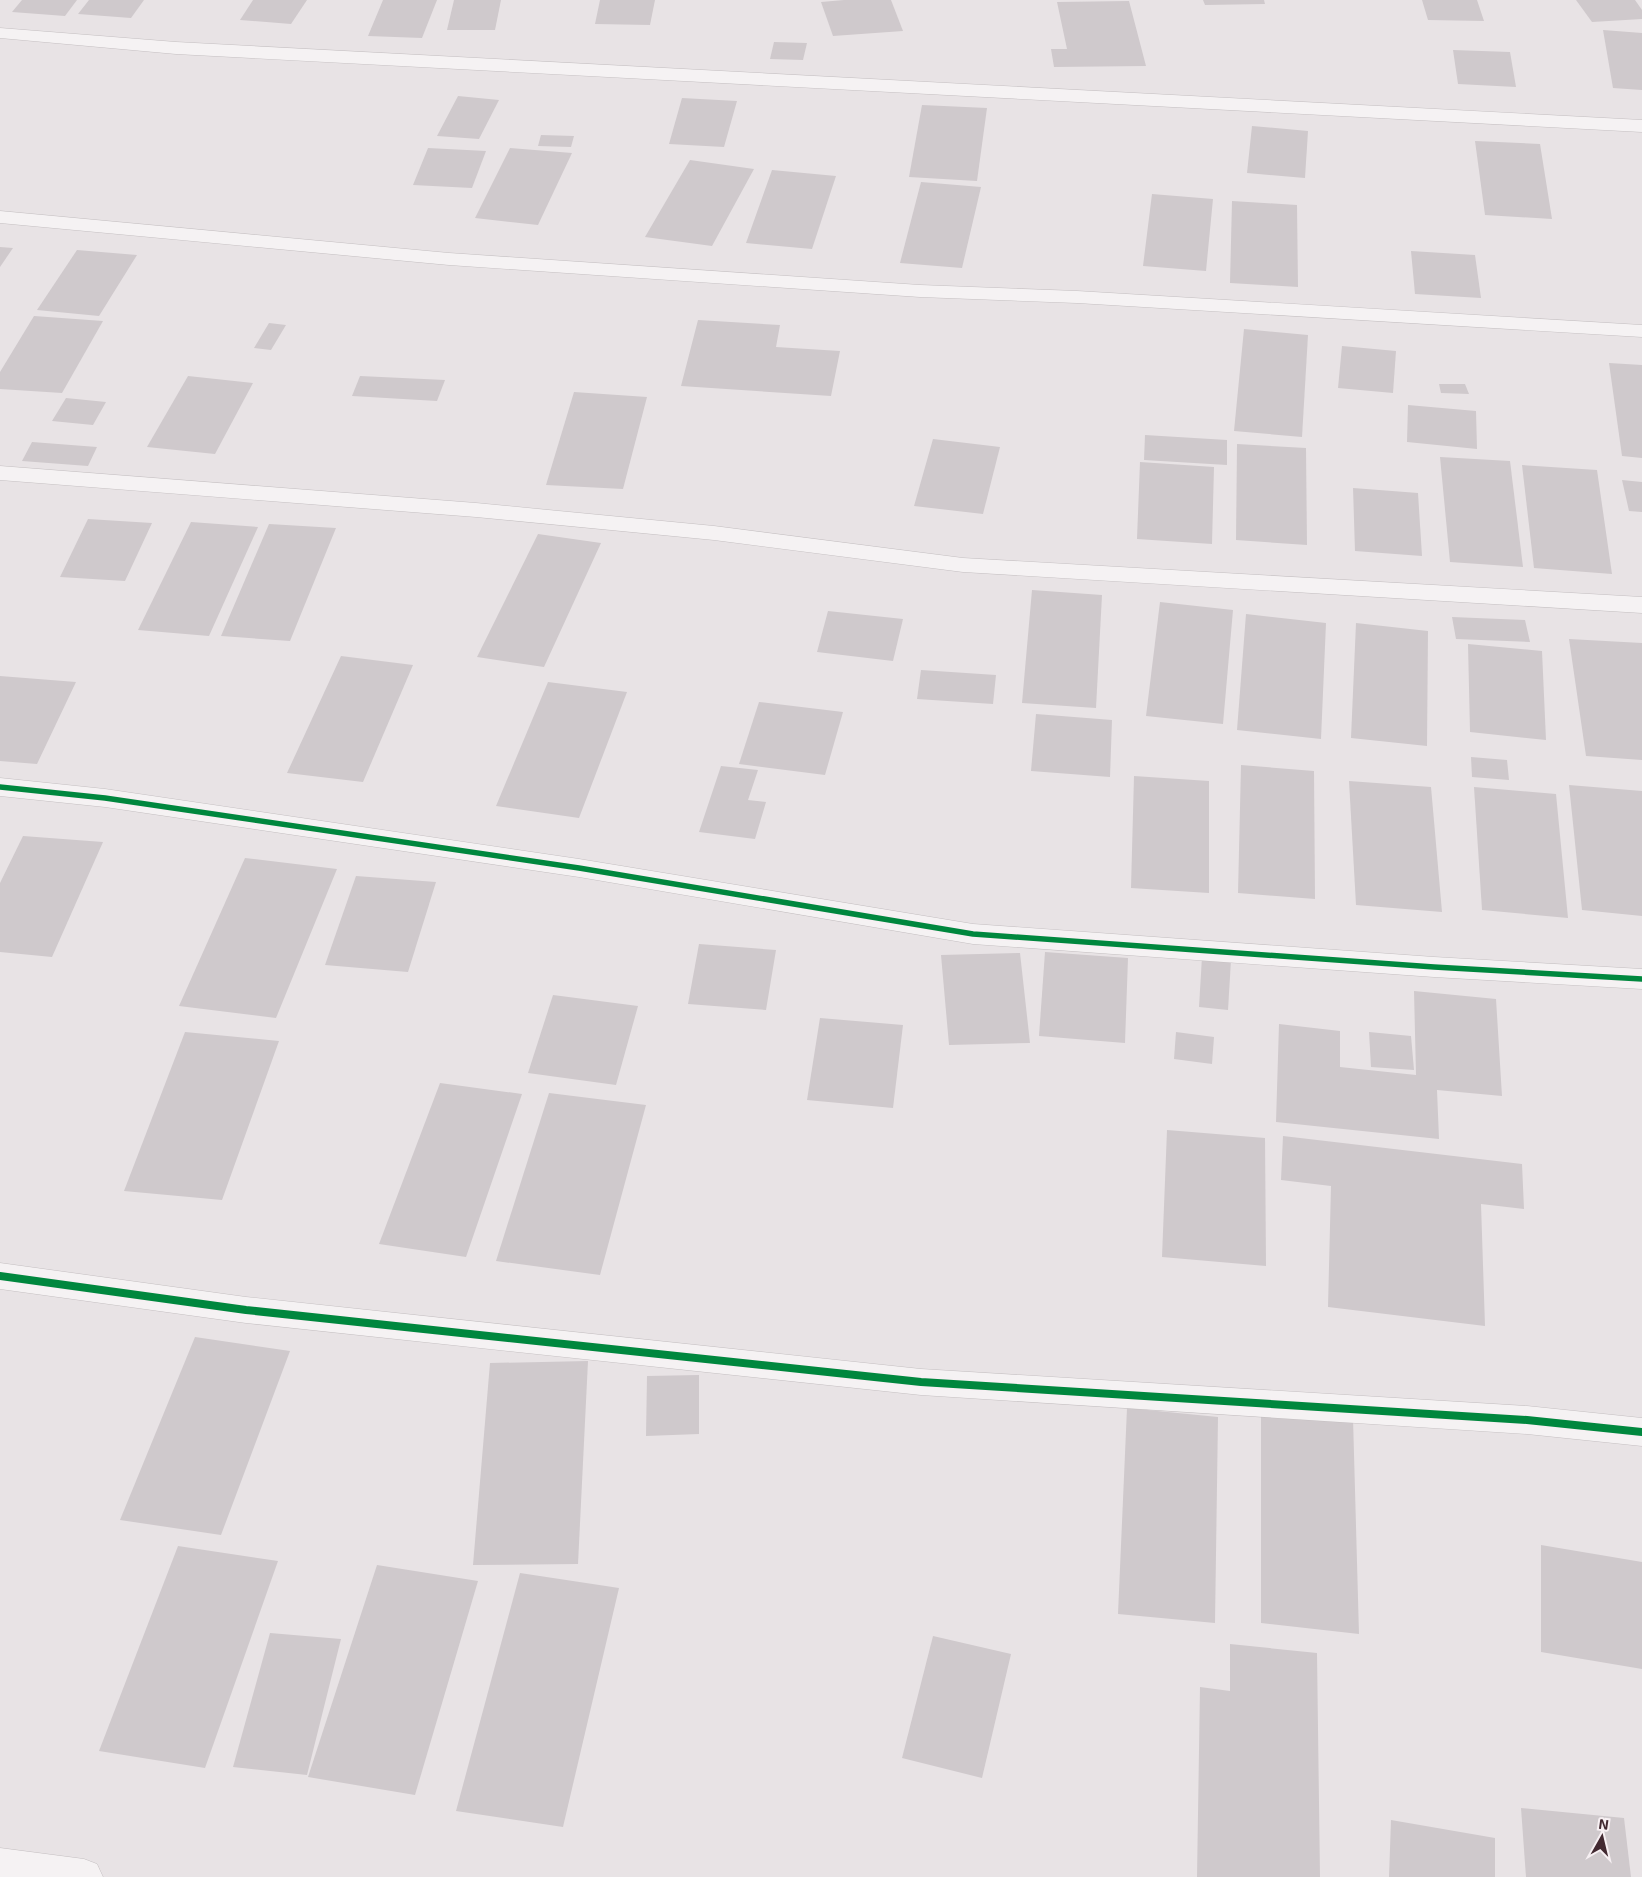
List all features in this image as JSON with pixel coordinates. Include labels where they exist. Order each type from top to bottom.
[{"type":"street","points":[[0,33],[176,48],[1642,126]]},
{"type":"street","points":[[0,217],[449,259],[920,291],[1077,297],[1642,331]]},
{"type":"street","points":[[0,473],[476,510],[624,524],[714,533],[963,565],[1642,605]]},
{"type":"street","points":[[0,787],[105,798],[579,868],[973,934],[1425,967],[1642,979]]},
{"type":"street","points":[[0,1276],[246,1310],[920,1382],[1527,1420],[1642,1432]]},
{"type":"street","points":[[0,1866],[84,1877]]},
{"type":"building","points":[[22,0],[77,0],[65,16],[12,12]]},
{"type":"building","points":[[89,0],[144,0],[131,18],[78,14]]},
{"type":"building","points":[[253,0],[307,0],[291,24],[240,20]]},
{"type":"building","points":[[383,0],[437,0],[422,38],[368,36]]},
{"type":"building","points":[[454,0],[501,0],[495,30],[447,30]]},
{"type":"building","points":[[600,0],[655,0],[650,25],[595,24]]},
{"type":"building","points":[[891,0],[903,31],[833,36],[821,2]]},
{"type":"building","points":[[1203,0],[1264,0],[1265,4],[1205,5]]},
{"type":"building","points":[[1422,0],[1477,0],[1484,21],[1428,20]]},
{"type":"building","points":[[1576,0],[1635,0],[1642,10],[1642,19],[1592,22]]},
{"type":"building","points":[[1129,1],[1146,66],[1054,67],[1051,49],[1067,49],[1057,2]]},
{"type":"building","points":[[1603,30],[1642,33],[1642,90],[1613,88]]},
{"type":"building","points":[[774,42],[807,43],[803,60],[770,59]]},
{"type":"building","points":[[1453,50],[1510,52],[1516,87],[1458,84]]},
{"type":"building","points":[[458,96],[499,100],[479,139],[437,136]]},
{"type":"building","points":[[682,98],[737,101],[724,147],[669,144]]},
{"type":"building","points":[[922,105],[987,108],[977,181],[909,177]]},
{"type":"building","points":[[1252,126],[1308,131],[1305,178],[1247,173]]},
{"type":"building","points":[[541,135],[574,136],[571,147],[538,146]]},
{"type":"building","points":[[1475,141],[1540,144],[1552,219],[1485,215]]},
{"type":"building","points":[[428,148],[486,151],[472,188],[413,185]]},
{"type":"building","points":[[510,148],[572,153],[538,225],[475,218]]},
{"type":"building","points":[[690,160],[754,169],[712,246],[645,237]]},
{"type":"building","points":[[772,170],[836,176],[812,249],[746,243]]},
{"type":"building","points":[[921,182],[981,187],[962,268],[900,263]]},
{"type":"building","points":[[1152,194],[1213,199],[1206,271],[1143,266]]},
{"type":"building","points":[[1232,201],[1297,205],[1298,287],[1230,283]]},
{"type":"building","points":[[0,247],[13,248],[0,267]]},
{"type":"building","points":[[77,250],[137,255],[99,316],[37,310]]},
{"type":"building","points":[[1411,251],[1475,255],[1481,298],[1415,294]]},
{"type":"building","points":[[34,316],[103,321],[62,393],[0,389],[0,372]]},
{"type":"building","points":[[698,320],[780,325],[776,347],[840,351],[831,396],[681,386]]},
{"type":"building","points":[[269,323],[286,325],[271,350],[254,348]]},
{"type":"building","points":[[1244,329],[1308,335],[1302,437],[1234,431]]},
{"type":"building","points":[[1342,346],[1396,351],[1393,393],[1338,388]]},
{"type":"building","points":[[1609,363],[1642,365],[1642,458],[1622,456]]},
{"type":"building","points":[[188,376],[253,383],[215,454],[147,447]]},
{"type":"building","points":[[360,376],[445,380],[437,401],[352,396]]},
{"type":"building","points":[[1439,384],[1465,384],[1469,394],[1441,393]]},
{"type":"building","points":[[574,392],[647,397],[623,489],[546,485]]},
{"type":"building","points":[[66,398],[106,402],[93,425],[52,421]]},
{"type":"building","points":[[1408,405],[1476,411],[1477,449],[1407,442]]},
{"type":"building","points":[[1145,435],[1227,440],[1227,465],[1144,460]]},
{"type":"building","points":[[933,439],[1000,447],[983,514],[914,506]]},
{"type":"building","points":[[32,442],[97,447],[88,466],[22,461]]},
{"type":"building","points":[[1237,444],[1306,448],[1307,545],[1236,540]]},
{"type":"building","points":[[1440,457],[1510,461],[1523,567],[1450,562]]},
{"type":"building","points":[[1140,462],[1214,467],[1212,544],[1137,539]]},
{"type":"building","points":[[1522,465],[1597,470],[1612,574],[1534,568]]},
{"type":"building","points":[[1622,480],[1642,482],[1642,512],[1629,511]]},
{"type":"building","points":[[1353,488],[1418,493],[1422,556],[1355,551]]},
{"type":"building","points":[[88,519],[152,523],[125,581],[60,577]]},
{"type":"building","points":[[191,522],[258,527],[209,636],[138,630]]},
{"type":"building","points":[[269,524],[336,528],[290,641],[221,636]]},
{"type":"building","points":[[538,534],[601,543],[544,667],[477,657]]},
{"type":"building","points":[[1032,590],[1102,595],[1096,708],[1022,703]]},
{"type":"building","points":[[1160,602],[1233,610],[1223,724],[1146,716]]},
{"type":"building","points":[[828,611],[903,619],[893,661],[817,652]]},
{"type":"building","points":[[1246,614],[1326,623],[1321,739],[1237,730]]},
{"type":"building","points":[[1452,617],[1525,620],[1530,642],[1456,639]]},
{"type":"building","points":[[1356,623],[1428,631],[1427,746],[1351,738]]},
{"type":"building","points":[[1569,639],[1642,643],[1642,760],[1586,756]]},
{"type":"building","points":[[1468,644],[1542,651],[1546,740],[1470,732]]},
{"type":"building","points":[[341,656],[413,665],[363,782],[287,773]]},
{"type":"building","points":[[921,670],[996,675],[993,704],[917,699]]},
{"type":"building","points":[[0,676],[76,682],[37,764],[0,761]]},
{"type":"building","points":[[548,682],[627,692],[579,818],[496,806]]},
{"type":"building","points":[[759,702],[843,712],[825,775],[739,764]]},
{"type":"building","points":[[1036,714],[1112,720],[1110,777],[1031,771]]},
{"type":"building","points":[[1471,757],[1507,760],[1509,780],[1472,777]]},
{"type":"building","points":[[1241,765],[1314,771],[1315,899],[1238,893]]},
{"type":"building","points":[[721,766],[758,770],[748,800],[766,802],[755,839],[699,832]]},
{"type":"building","points":[[1134,776],[1209,781],[1209,893],[1131,888]]},
{"type":"building","points":[[1349,781],[1431,787],[1442,912],[1356,905]]},
{"type":"building","points":[[1569,785],[1642,791],[1642,916],[1582,910]]},
{"type":"building","points":[[1474,787],[1556,794],[1568,918],[1482,910]]},
{"type":"building","points":[[23,836],[103,842],[52,957],[0,952],[0,883]]},
{"type":"building","points":[[245,858],[337,869],[276,1018],[179,1006]]},
{"type":"building","points":[[356,876],[436,882],[408,972],[325,965]]},
{"type":"building","points":[[699,944],[776,950],[766,1010],[688,1004]]},
{"type":"building","points":[[1045,952],[1128,958],[1125,1043],[1039,1036]]},
{"type":"building","points":[[1020,953],[1030,1043],[949,1045],[941,955]]},
{"type":"building","points":[[1202,957],[1231,960],[1228,1010],[1199,1007]]},
{"type":"building","points":[[1414,991],[1496,999],[1502,1096],[1437,1090],[1439,1139],[1276,1122],[1279,1024],[1340,1031],[1340,1067],[1416,1075]]},
{"type":"building","points":[[553,995],[638,1006],[616,1085],[528,1073]]},
{"type":"building","points":[[820,1018],[903,1025],[893,1108],[807,1100]]},
{"type":"building","points":[[185,1032],[279,1041],[222,1200],[124,1191]]},
{"type":"building","points":[[1176,1032],[1214,1037],[1212,1064],[1174,1059]]},
{"type":"building","points":[[1369,1032],[1411,1036],[1414,1070],[1371,1067]]},
{"type":"building","points":[[440,1083],[522,1094],[466,1257],[379,1244]]},
{"type":"building","points":[[549,1093],[646,1105],[600,1275],[496,1261]]},
{"type":"building","points":[[1167,1130],[1265,1138],[1266,1266],[1162,1257]]},
{"type":"building","points":[[1283,1136],[1522,1164],[1524,1209],[1481,1204],[1485,1326],[1328,1307],[1331,1186],[1281,1180]]},
{"type":"building","points":[[195,1337],[290,1351],[221,1535],[120,1520]]},
{"type":"building","points":[[588,1361],[578,1564],[473,1565],[490,1363]]},
{"type":"building","points":[[699,1375],[699,1434],[646,1436],[647,1376]]},
{"type":"building","points":[[1127,1408],[1218,1417],[1215,1623],[1118,1614]]},
{"type":"building","points":[[1261,1409],[1353,1418],[1359,1634],[1261,1623]]},
{"type":"building","points":[[1541,1545],[1642,1562],[1642,1669],[1541,1652]]},
{"type":"building","points":[[178,1546],[278,1561],[205,1768],[99,1751]]},
{"type":"building","points":[[377,1565],[478,1581],[415,1795],[308,1777]]},
{"type":"building","points":[[520,1573],[619,1588],[563,1827],[456,1811]]},
{"type":"building","points":[[270,1633],[341,1639],[307,1775],[233,1767]]},
{"type":"building","points":[[933,1636],[1011,1654],[982,1778],[902,1758]]},
{"type":"building","points":[[1230,1644],[1317,1653],[1320,1877],[1197,1877],[1200,1687],[1230,1691]]},
{"type":"building","points":[[1521,1808],[1624,1818],[1631,1877],[1526,1877]]},
{"type":"building","points":[[1391,1820],[1495,1838],[1495,1877],[1389,1877]]},
{"type":"cycle path","points":[[0,787],[105,798],[579,868],[973,934],[1434,967],[1642,979]]},
{"type":"cycle path","points":[[0,1276],[246,1310],[921,1382],[1527,1420],[1642,1432]]}]
